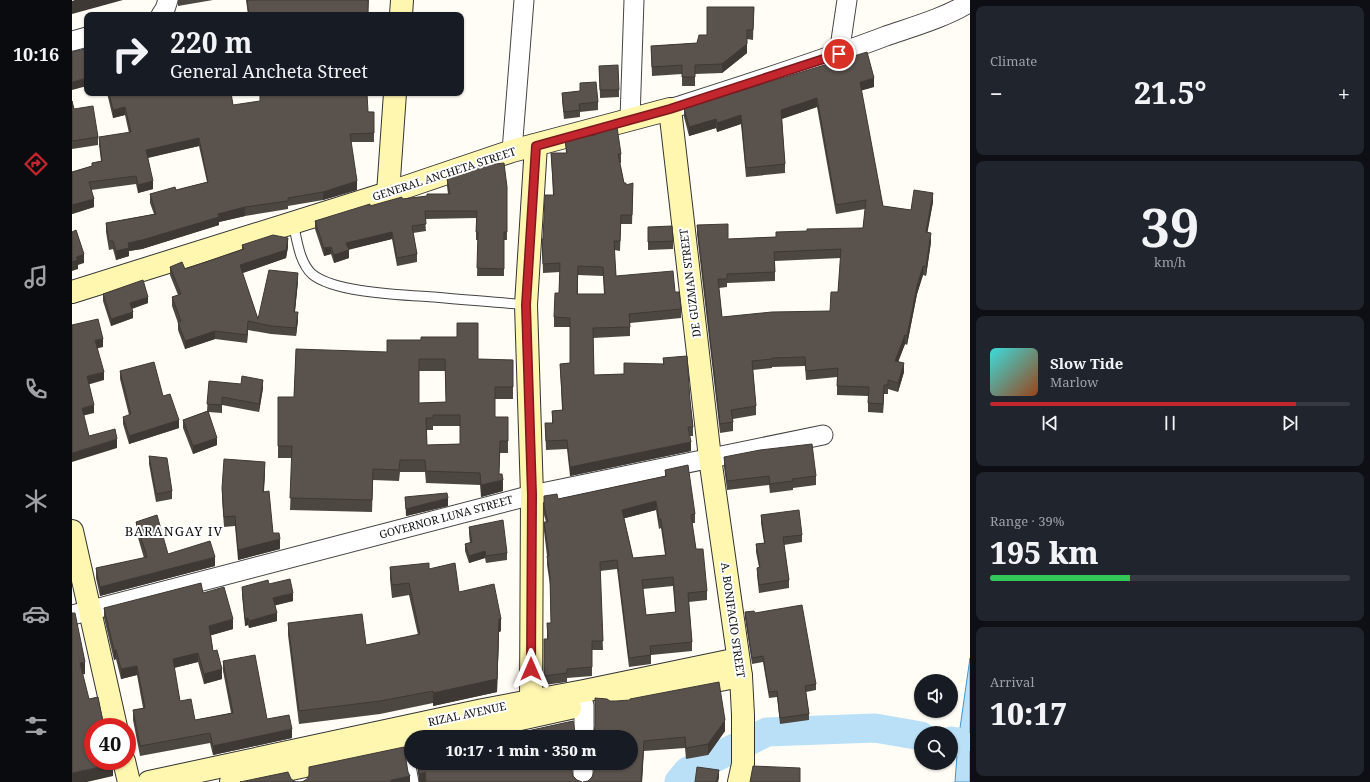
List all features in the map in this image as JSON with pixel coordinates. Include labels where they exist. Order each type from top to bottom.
[{"type":"street","points":[[164,12],[166,9],[168,0]]},
{"type":"street","points":[[401,12],[402,0]]},
{"type":"street","points":[[512,151],[524,0]]},
{"type":"street","points":[[630,119],[634,0]]},
{"type":"street","points":[[839,54],[847,0]]},
{"type":"street","name":"GENERAL ANCHETA STREET","points":[[72,292],[388,193],[512,151],[536,146],[670,109],[839,54],[927,21],[962,7],[970,2]]},
{"type":"street","points":[[72,41],[84,38]]},
{"type":"street","points":[[388,193],[395,96]]},
{"type":"street","name":"DE GUZMAN STREET","points":[[670,109],[710,458]]},
{"type":"street","points":[[531,701],[532,495],[526,305],[536,146]]},
{"type":"street","name":"GOVERNOR LUNA STREET","points":[[81,613],[532,495],[823,435]]},
{"type":"street","name":"A. BONIFACIO STREET","points":[[710,458],[740,668],[743,715],[741,773]]},
{"type":"street","points":[[72,531],[81,613],[113,718]]},
{"type":"street","name":"RIZAL AVENUE","points":[[149,782],[489,708],[740,668]]},
{"type":"street","name":"RIZAL AVENUE","points":[[471,730],[740,668]]},
{"type":"street","points":[[584,705],[584,730]]},
{"type":"street","points":[[231,782],[298,775],[404,744]]},
{"type":"street","points":[[126,770],[129,782]]},
{"type":"street","points":[[583,770],[583,782]]},
{"type":"lane","points":[[293,222],[305,265],[313,274],[326,282],[377,293],[526,305]]},
{"type":"lane","points":[[412,770],[414,782]]},
{"type":"water","points":[[970,658],[970,782],[955,782],[956,770],[958,770],[958,742]]},
{"type":"building","points":[[247,0],[368,0],[368,12],[249,12]]},
{"type":"building","points":[[707,7],[754,7],[753,30],[747,30],[747,44],[722,64],[695,65],[695,77],[682,77],[682,65],[652,67],[651,46],[697,43],[699,35],[707,35]]},
{"type":"building","points":[[84,49],[84,79],[72,82],[72,52]]},
{"type":"building","points":[[867,52],[874,78],[860,82],[883,206],[911,210],[914,190],[933,193],[926,232],[931,233],[926,267],[923,266],[917,286],[907,336],[905,335],[895,361],[904,363],[898,383],[888,380],[888,385],[884,385],[883,404],[868,403],[869,387],[837,386],[838,368],[806,371],[805,357],[772,358],[752,361],[756,406],[731,410],[733,422],[720,424],[697,225],[728,224],[728,239],[776,237],[776,232],[807,231],[807,229],[863,228],[866,200],[836,205],[817,98],[781,110],[785,164],[746,168],[741,115],[717,123],[716,119],[689,127],[684,108]],"holes":[[[841,249],[838,292],[831,292],[830,311],[772,312],[722,317],[718,279],[727,279],[727,274],[775,272],[774,252]]]},
{"type":"building","points":[[618,65],[619,90],[600,90],[599,66]]},
{"type":"building","points":[[596,82],[598,102],[579,104],[580,110],[564,112],[562,93],[580,91],[580,83]]},
{"type":"building","points":[[110,96],[232,96],[233,105],[260,101],[260,96],[367,96],[368,112],[374,112],[374,133],[350,134],[357,181],[323,192],[288,198],[288,201],[245,207],[218,214],[219,217],[128,243],[129,248],[116,251],[113,241],[109,241],[106,223],[156,214],[150,194],[175,187],[176,190],[208,182],[199,138],[146,150],[153,181],[138,185],[136,176],[89,182],[94,199],[72,205],[72,172],[92,166],[92,163],[102,161],[99,137],[131,132],[125,107],[113,110]]},
{"type":"building","points":[[72,101],[74,109],[93,106],[98,137],[72,141]]},
{"type":"building","points":[[617,127],[621,154],[618,154],[624,183],[626,183],[626,185],[633,183],[632,215],[621,215],[620,241],[614,241],[616,276],[673,271],[675,292],[679,292],[681,309],[629,314],[630,327],[593,328],[594,375],[624,374],[624,363],[664,364],[663,358],[687,356],[693,427],[688,427],[691,442],[570,467],[567,440],[546,441],[545,423],[553,423],[552,411],[563,410],[560,364],[570,363],[570,318],[554,317],[555,293],[559,293],[560,263],[543,264],[542,239],[545,195],[554,195],[551,153],[567,153],[565,140],[595,135],[595,133]],"holes":[[[578,266],[603,267],[605,294],[577,294]]]},
{"type":"building","points":[[504,163],[507,187],[507,232],[504,232],[504,269],[477,268],[477,211],[425,211],[426,224],[412,226],[417,254],[397,258],[392,232],[346,243],[349,250],[334,255],[331,247],[324,248],[315,221],[370,204],[370,206],[402,197],[402,199],[427,196],[427,194],[450,194],[447,179],[486,165]]},
{"type":"building","points":[[672,226],[673,241],[648,242],[648,227]]},
{"type":"building","points":[[76,230],[84,254],[76,257],[78,260],[72,262],[72,232]]},
{"type":"building","points":[[273,235],[288,238],[286,250],[240,265],[258,319],[269,270],[298,273],[294,312],[298,312],[296,328],[271,326],[248,321],[247,335],[215,331],[185,341],[178,322],[181,321],[172,297],[181,294],[170,267],[182,262],[185,269],[244,249],[242,245]]},
{"type":"building","points":[[143,280],[148,297],[130,303],[133,312],[111,319],[103,294]]},
{"type":"building","points":[[98,319],[103,339],[95,340],[104,372],[87,376],[94,405],[82,408],[89,436],[115,429],[117,439],[72,453],[72,325]]},
{"type":"building","points":[[457,323],[478,323],[478,359],[513,360],[513,387],[495,387],[495,417],[508,417],[508,441],[500,441],[499,474],[502,474],[503,480],[481,485],[480,473],[426,471],[425,460],[400,460],[399,470],[373,469],[372,500],[290,498],[292,446],[278,446],[278,397],[294,397],[296,349],[387,352],[387,340],[421,340],[421,337],[457,337]],"holes":[[[419,359],[445,359],[446,402],[419,403]],[[433,415],[460,415],[460,444],[427,445],[426,418],[433,418]]]},
{"type":"building","points":[[154,362],[163,396],[170,394],[179,420],[129,436],[123,417],[131,414],[120,371]]},
{"type":"building","points":[[242,376],[263,380],[259,404],[222,397],[222,405],[207,404],[209,381],[241,384]]},
{"type":"building","points":[[208,411],[217,438],[193,446],[183,420]]},
{"type":"building","points":[[812,444],[816,476],[770,484],[769,476],[727,481],[724,457],[760,450]]},
{"type":"building","points":[[149,456],[167,458],[172,491],[156,494]]},
{"type":"building","points":[[224,459],[265,462],[263,492],[269,491],[273,533],[279,533],[280,539],[238,550],[235,516],[224,517],[222,488]]},
{"type":"building","points":[[688,465],[695,514],[691,515],[696,549],[703,549],[707,591],[688,593],[692,642],[650,646],[651,655],[629,658],[617,560],[600,562],[603,641],[592,641],[592,667],[567,669],[567,673],[544,676],[544,639],[548,639],[547,623],[551,623],[550,576],[547,556],[549,556],[544,522],[548,522],[544,506],[544,496],[557,494],[558,499],[666,476],[665,470]],"holes":[[[656,501],[659,520],[661,519],[666,555],[633,558],[622,510]],[[673,577],[676,612],[646,615],[642,580]]]},
{"type":"building","points":[[447,493],[448,498],[406,509],[405,497]]},
{"type":"building","points":[[799,510],[802,535],[783,537],[789,580],[759,585],[757,568],[760,567],[756,544],[765,543],[761,515]]},
{"type":"building","points":[[157,515],[168,554],[210,541],[215,557],[100,587],[96,568],[147,557],[136,522]]},
{"type":"building","points":[[503,520],[507,553],[486,556],[485,551],[469,556],[465,544],[472,542],[469,527]]},
{"type":"building","points":[[429,563],[429,569],[455,563],[459,592],[494,584],[501,619],[499,619],[497,679],[433,693],[433,691],[380,701],[299,711],[288,623],[362,614],[366,645],[420,634],[409,583],[392,585],[390,567]]},
{"type":"building","points":[[290,579],[293,593],[273,598],[277,613],[249,621],[248,618],[245,619],[242,587],[268,580],[269,584]]},
{"type":"building","points":[[201,583],[203,593],[224,587],[233,619],[209,626],[213,651],[217,650],[222,669],[204,674],[198,653],[173,659],[180,701],[191,699],[195,720],[233,713],[223,661],[255,655],[267,719],[289,715],[292,729],[213,746],[210,733],[140,746],[136,718],[135,718],[133,710],[145,708],[137,666],[121,669],[116,650],[114,650],[104,608]]},
{"type":"building","points":[[802,605],[816,684],[805,686],[809,714],[780,718],[777,691],[769,692],[763,656],[752,658],[745,612],[754,611],[755,613]]},
{"type":"building","points":[[72,613],[75,613],[85,662],[80,663],[89,699],[98,697],[102,718],[84,718],[84,770],[86,770],[72,773]]},
{"type":"building","points":[[719,682],[725,720],[708,744],[686,748],[685,737],[644,741],[641,782],[583,782],[588,781],[592,777],[594,770],[638,770],[638,730],[594,730],[595,698],[607,699],[610,701],[630,699]]},
{"type":"building","points":[[573,721],[575,730],[532,730]]},
{"type":"building","points":[[404,747],[404,770],[408,770],[410,776],[391,780],[391,782],[302,782],[307,779],[309,775],[309,767]]},
{"type":"building","points":[[753,766],[800,768],[800,782],[750,782]]},
{"type":"building","points":[[697,767],[719,770],[716,782],[695,782]]},
{"type":"building","points":[[419,770],[572,770],[573,776],[582,782],[426,782],[425,772],[419,774]]},
{"type":"building","points":[[288,772],[291,779],[296,782],[240,782]]},
{"type":"waterway","points":[[679,782],[688,771],[767,732],[875,728],[914,735]]},
{"type":"district","name":"BARANGAY IV","points":[[174,531]]},
{"type":"route","points":[[531,669],[532,495],[526,305],[536,146],[670,109],[839,54]]}]
